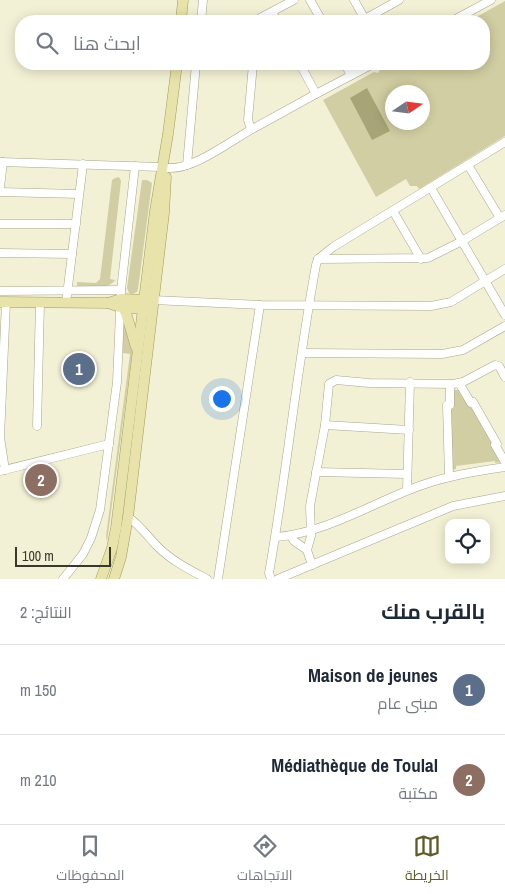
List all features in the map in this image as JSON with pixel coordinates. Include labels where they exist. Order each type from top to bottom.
[{"type":"main road","points":[[182,15],[183,0]]},
{"type":"main road","points":[[101,579],[112,548],[116,528],[138,355],[164,213],[164,168],[176,70]]},
{"type":"main road","points":[[3,302],[108,303],[121,301],[148,305]]},
{"type":"main road","points":[[121,301],[138,355]]},
{"type":"main road","points":[[114,579],[121,557],[128,517],[148,305]]},
{"type":"street","points":[[202,15],[203,0]]},
{"type":"street","points":[[267,15],[294,0]]},
{"type":"street","points":[[310,0],[319,15]]},
{"type":"street","points":[[354,0],[363,15]]},
{"type":"street","points":[[374,15],[399,0]]},
{"type":"street","points":[[463,15],[492,0]]},
{"type":"street","points":[[187,165],[195,70]]},
{"type":"street","points":[[251,129],[248,120],[253,70]]},
{"type":"street","points":[[303,70],[316,94]]},
{"type":"street","points":[[348,70],[351,75]]},
{"type":"street","points":[[0,187],[2,162],[164,168],[187,165],[361,70]]},
{"type":"street","points":[[270,579],[269,573],[276,536],[308,305],[318,259],[333,247],[505,143]]},
{"type":"street","points":[[66,303],[83,164]]},
{"type":"street","points":[[318,259],[428,258],[462,241],[502,216],[468,165]]},
{"type":"street","points":[[63,579],[83,554],[96,524],[117,382],[121,301],[135,166]]},
{"type":"street","points":[[430,188],[505,316]]},
{"type":"street","points":[[0,192],[79,194]]},
{"type":"street","points":[[393,211],[421,259]]},
{"type":"street","points":[[0,224],[76,224]]},
{"type":"street","points":[[0,253],[72,254]]},
{"type":"street","points":[[148,305],[440,305],[451,302],[505,269]]},
{"type":"street","points":[[0,291],[68,291],[121,301]]},
{"type":"street","points":[[3,302],[0,437],[3,470],[109,444]]},
{"type":"street","points":[[37,426],[40,302]]},
{"type":"street","points":[[218,579],[260,305]]},
{"type":"street","points":[[302,353],[456,353],[505,326]]},
{"type":"street","points":[[312,565],[307,550],[311,530],[310,506],[325,425],[329,384],[336,380],[369,383],[459,383],[495,365],[499,366],[505,377]]},
{"type":"street","points":[[407,490],[410,382]]},
{"type":"street","points":[[459,383],[471,403],[473,402],[505,462]]},
{"type":"street","points":[[448,476],[447,405],[450,405],[450,384]]},
{"type":"street","points":[[325,425],[408,430]]},
{"type":"street","points":[[276,536],[291,536],[311,530],[407,490],[448,476],[505,467]]},
{"type":"street","points":[[316,472],[407,474]]},
{"type":"street","points":[[278,579],[453,506],[505,496]]},
{"type":"street","points":[[128,517],[159,548],[172,558],[208,579]]},
{"type":"street","points":[[291,536],[294,541],[307,550]]},
{"type":"shaded area","points":[[505,1],[505,136],[419,189],[417,186],[410,186],[406,179],[376,197],[323,100],[374,72],[378,73],[380,70],[490,70],[490,15],[480,15]]},
{"type":"shaded area","points":[[367,88],[385,122],[385,130],[390,131],[372,140],[350,98]]},
{"type":"shaded area","points":[[119,177],[121,181],[110,279],[115,280],[108,286],[103,287],[77,286],[77,282],[96,283],[100,279],[112,180]]},
{"type":"shaded area","points":[[142,180],[152,183],[138,289],[137,292],[132,294],[129,293],[127,288]]},
{"type":"shaded area","points":[[123,315],[132,345],[132,354],[107,542],[106,536],[130,354],[123,353]]},
{"type":"shaded area","points":[[452,390],[461,390],[472,405],[503,462],[495,463],[495,461],[456,466],[456,469],[451,470],[449,407]]},
{"type":"place","name":"Maison de jeunes","points":[[79,369]]},
{"type":"place","name":"Médiathèque de Toulal","points":[[41,480]]}]
